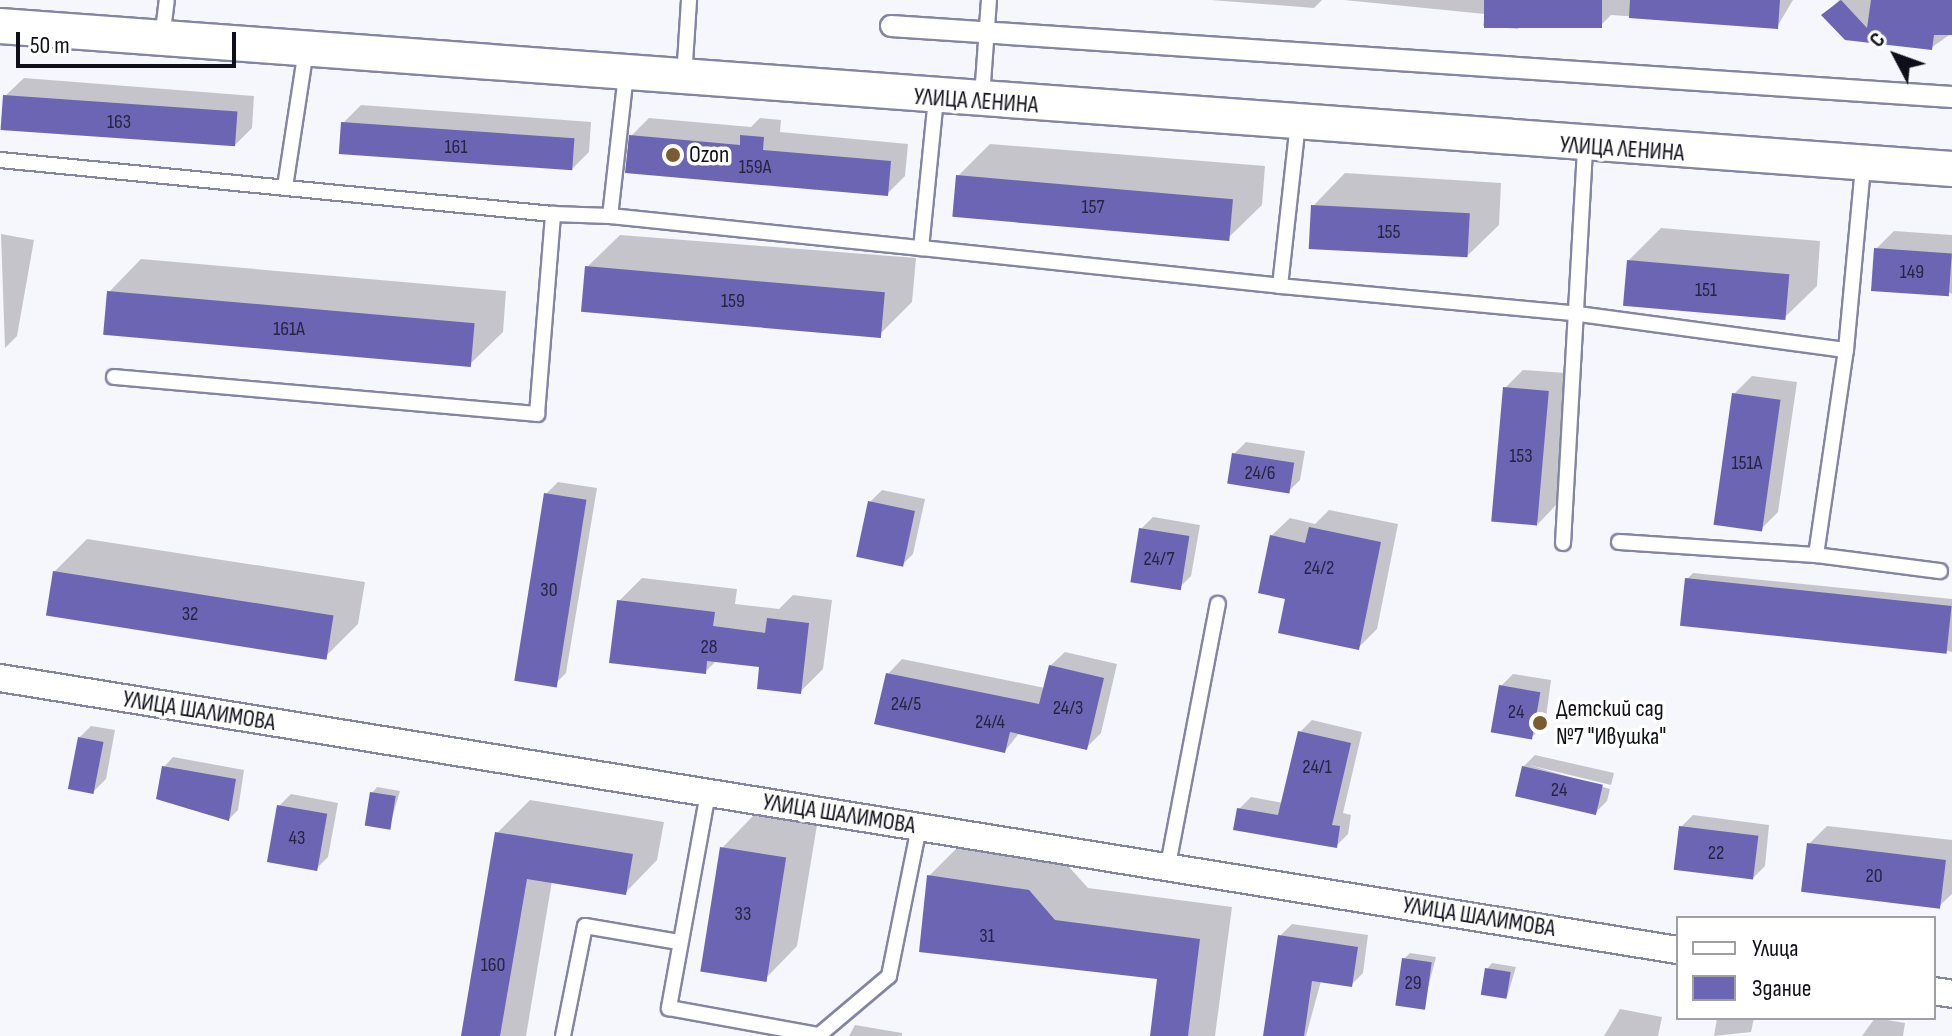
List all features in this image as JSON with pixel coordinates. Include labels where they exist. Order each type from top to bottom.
[{"type":"street","name":"УЛИЦА ЛЕНИНА","points":[[0,26],[936,98],[1298,122],[1585,148],[1952,169]]},
{"type":"street","points":[[891,26],[1952,97]]},
{"type":"street","name":"УЛИЦА ШАЛИМОВА","points":[[0,678],[1676,950]]},
{"type":"lane","points":[[162,39],[167,0]]},
{"type":"lane","points":[[684,78],[689,0]]},
{"type":"lane","points":[[982,101],[989,0]]},
{"type":"lane","points":[[285,187],[306,50]]},
{"type":"lane","points":[[610,216],[626,74]]},
{"type":"lane","points":[[921,248],[936,98]]},
{"type":"lane","points":[[1280,286],[1298,122]]},
{"type":"lane","points":[[1563,543],[1579,314],[1585,148]]},
{"type":"lane","points":[[0,160],[553,214],[610,216],[1579,314],[1846,350]]},
{"type":"lane","points":[[1816,555],[1846,350],[1863,165]]},
{"type":"lane","points":[[114,377],[537,414],[553,214]]},
{"type":"lane","points":[[1619,542],[1816,555],[1940,571]]},
{"type":"lane","points":[[1168,865],[1218,604]]},
{"type":"lane","points":[[708,793],[669,1008],[818,1036],[889,976],[919,827]]},
{"type":"lane","points":[[563,1036],[585,926],[679,942]]},
{"type":"building","points":[[1484,0],[1602,0],[1602,28],[1484,28]]},
{"type":"building","points":[[1630,0],[1780,0],[1778,29],[1629,18]]},
{"type":"building","points":[[1841,0],[1867,28],[1871,0],[1952,0],[1952,35],[1934,35],[1932,50],[1845,40],[1821,15]]},
{"type":"building","points":[[3,95],[237,111],[235,146],[1,130]]},
{"type":"building","points":[[341,122],[574,138],[572,170],[339,154]]},
{"type":"building","points":[[629,135],[740,145],[740,135],[764,137],[763,150],[891,161],[888,196],[625,173]]},
{"type":"building","points":[[956,175],[1233,199],[1229,241],[952,217]]},
{"type":"building","points":[[1311,205],[1470,213],[1467,257],[1309,249]]},
{"type":"building","points":[[1874,248],[1952,253],[1949,296],[1871,291]]},
{"type":"building","points":[[1627,260],[1789,274],[1785,320],[1623,306]]},
{"type":"building","points":[[585,266],[885,292],[881,338],[581,312]]},
{"type":"building","points":[[107,291],[475,323],[471,367],[103,335]]},
{"type":"building","points":[[1503,387],[1549,391],[1537,525],[1491,521]]},
{"type":"building","points":[[1732,393],[1781,400],[1762,532],[1713,525]]},
{"type":"building","points":[[1232,453],[1294,463],[1289,493],[1227,484]]},
{"type":"building","points":[[544,493],[586,500],[557,687],[514,681]]},
{"type":"building","points":[[868,501],[915,511],[903,567],[856,557]]},
{"type":"building","points":[[1309,527],[1381,542],[1359,650],[1278,633],[1285,599],[1258,593],[1270,535],[1305,543]]},
{"type":"building","points":[[1139,528],[1189,536],[1181,590],[1130,582]]},
{"type":"building","points":[[53,571],[334,615],[326,660],[46,615]]},
{"type":"building","points":[[1685,578],[1952,606],[1947,654],[1680,626]]},
{"type":"building","points":[[617,600],[715,612],[713,626],[765,633],[767,618],[809,623],[801,694],[757,689],[759,667],[707,661],[706,674],[609,663]]},
{"type":"building","points":[[1049,665],[1104,678],[1087,750],[1010,732],[1005,753],[874,724],[886,673],[1039,704]]},
{"type":"building","points":[[1499,685],[1540,692],[1532,740],[1491,732]]},
{"type":"building","points":[[1298,731],[1351,743],[1332,825],[1340,826],[1337,848],[1233,830],[1237,808],[1278,815]]},
{"type":"building","points":[[78,737],[104,742],[93,794],[68,789]]},
{"type":"building","points":[[162,766],[236,779],[229,821],[156,799]]},
{"type":"building","points":[[1522,766],[1603,785],[1596,815],[1515,796]]},
{"type":"building","points":[[370,792],[396,796],[390,830],[365,826]]},
{"type":"building","points":[[277,805],[327,814],[317,871],[267,862]]},
{"type":"building","points":[[1679,826],[1758,836],[1753,879],[1674,870]]},
{"type":"building","points":[[495,832],[633,854],[626,895],[527,879],[500,1036],[461,1036]]},
{"type":"building","points":[[1807,843],[1946,860],[1940,909],[1801,892]]},
{"type":"building","points":[[720,847],[786,857],[766,982],[700,971]]},
{"type":"building","points":[[927,875],[1029,890],[1055,920],[1200,939],[1188,1036],[1150,1036],[1157,979],[919,952]]},
{"type":"building","points":[[1278,935],[1358,947],[1352,987],[1312,981],[1304,1036],[1263,1036]]},
{"type":"building","points":[[1402,958],[1432,962],[1425,1010],[1395,1006]]},
{"type":"building","points":[[1485,968],[1511,972],[1506,999],[1481,995]]},
{"type":"place","name":"Ozon","points":[[673,155]]},
{"type":"place","name":"Детский сад №7 \"Ивушка\"","points":[[1540,723]]}]
